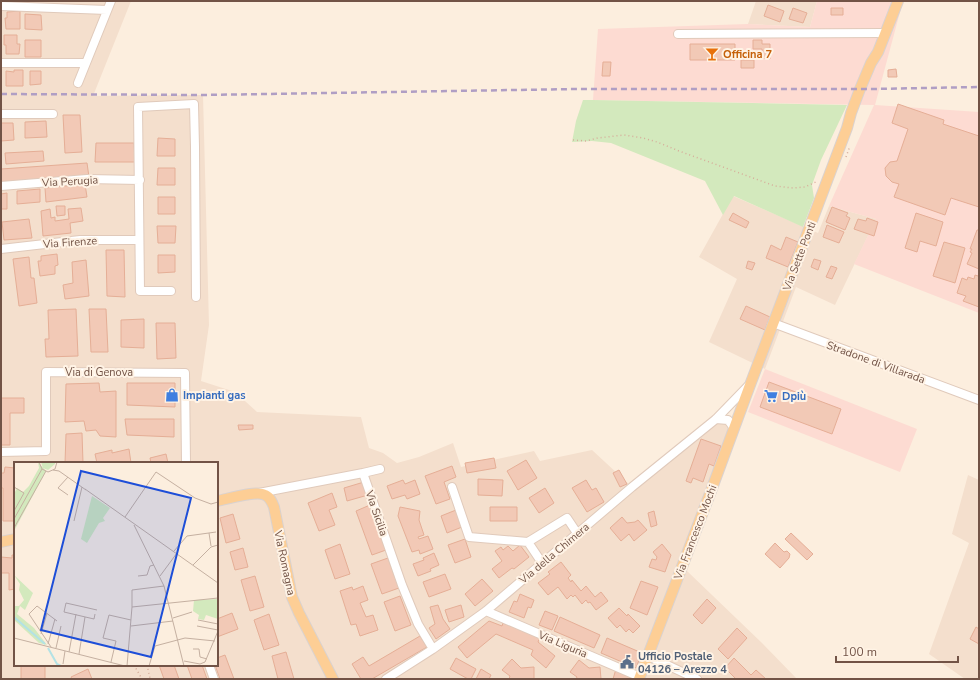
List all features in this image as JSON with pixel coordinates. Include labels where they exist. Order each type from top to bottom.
[{"type":"main road","name":"Via Sette Ponti","points":[[750,385],[847,128],[856,116],[875,66],[878,52],[898,1]]},
{"type":"main road","name":"Via Francesco Mochi","points":[[640,678],[750,385]]},
{"type":"main road","points":[[218,501],[259,492]]},
{"type":"main road","name":"Via Romagna","points":[[259,492],[266,495],[271,500],[274,508],[292,597],[333,679]]},
{"type":"main road","points":[[1,542],[14,540]]},
{"type":"street","points":[[78,83],[111,1]]},
{"type":"street","points":[[1,6],[107,10]]},
{"type":"street","points":[[678,34],[886,33]]},
{"type":"street","points":[[1,63],[86,63]]},
{"type":"street","points":[[171,291],[140,291],[140,180],[138,107],[194,104],[196,297]]},
{"type":"street","points":[[1,114],[53,114]]},
{"type":"street","name":"Via Perugia","points":[[1,186],[87,179],[140,180]]},
{"type":"street","name":"Via Firenze","points":[[1,249],[80,240],[139,240]]},
{"type":"street","name":"Stradone di Villarada","points":[[773,323],[979,400]]},
{"type":"street","name":"Via di Genova","points":[[1,452],[46,451],[46,372],[185,373],[186,462]]},
{"type":"street","name":"Via della Chimera","points":[[386,679],[433,649],[486,611],[577,533],[716,419],[750,385]]},
{"type":"street","points":[[716,419],[728,420],[734,428]]},
{"type":"street","points":[[259,492],[380,469]]},
{"type":"street","name":"Via Sicilia","points":[[364,473],[402,585],[418,624],[433,649]]},
{"type":"street","points":[[452,487],[469,537],[528,542],[567,518],[577,533]]},
{"type":"street","points":[[528,542],[542,563]]},
{"type":"street","name":"Via Liguria","points":[[486,611],[640,678]]},
{"type":"street","points":[[648,656],[697,679]]},
{"type":"street","points":[[209,666],[214,679]]},
{"type":"path","points":[[573,140],[586,141],[598,138],[624,136],[643,138],[775,186],[793,188],[805,187],[830,174]]},
{"type":"path","points":[[135,666],[142,679]]},
{"type":"path","points":[[146,666],[150,678],[148,679]]},
{"type":"shaded area","points":[[1,1],[131,1],[93,96],[203,95],[209,325],[201,381],[235,392],[257,412],[361,417],[369,448],[383,453],[397,463],[419,457],[453,443],[461,467],[534,451],[540,461],[592,450],[632,487],[716,419],[734,428],[687,571],[797,679],[1,679]]},
{"type":"shaded area","points":[[756,1],[817,1],[810,27],[748,24]]},
{"type":"shaded area","points":[[817,1],[903,1],[875,105],[979,112],[979,313],[854,264],[876,219],[829,206],[874,105],[593,100],[598,29],[748,24],[810,27]]},
{"type":"shaded area","points":[[733,196],[818,233],[829,206],[876,219],[835,305],[796,287],[765,369],[709,342],[737,279],[699,257]]},
{"type":"shaded area","points":[[765,369],[917,429],[900,472],[748,412]]},
{"type":"shaded area","points":[[968,475],[979,480],[979,679],[965,679],[929,654],[969,543],[952,534]]},
{"type":"green space","points":[[583,100],[847,105],[821,160],[812,185],[814,198],[803,227],[734,196],[723,215],[705,181],[611,143],[592,141],[572,142],[576,121]]},
{"type":"building","points":[[768,5],[784,11],[780,22],[764,16]]},
{"type":"building","points":[[793,8],[807,13],[803,23],[789,19]]},
{"type":"building","points":[[831,8],[843,8],[843,15],[831,15]]},
{"type":"building","points":[[20,11],[20,29],[6,29],[5,18],[7,18],[7,12]]},
{"type":"building","points":[[25,14],[41,15],[42,30],[25,29]]},
{"type":"building","points":[[4,35],[17,35],[17,44],[20,44],[19,54],[6,54]]},
{"type":"building","points":[[25,40],[41,40],[41,57],[25,57]]},
{"type":"building","points":[[753,40],[762,40],[762,44],[770,44],[770,59],[762,58],[762,49],[753,49]]},
{"type":"building","points":[[690,44],[735,44],[735,60],[690,60]]},
{"type":"building","points":[[741,60],[754,60],[754,68],[741,68]]},
{"type":"building","points":[[603,62],[611,62],[610,76],[602,76]]},
{"type":"building","points":[[896,69],[897,77],[888,77],[888,70]]},
{"type":"building","points":[[14,70],[23,70],[23,86],[6,86],[6,71],[14,72]]},
{"type":"building","points":[[30,71],[41,71],[41,84],[30,85]]},
{"type":"building","points":[[898,104],[944,120],[943,124],[979,136],[979,207],[951,198],[945,215],[894,197],[899,184],[892,182],[886,176],[885,168],[890,162],[897,161],[908,129],[892,123]]},
{"type":"building","points":[[63,115],[80,115],[82,152],[65,153]]},
{"type":"building","points":[[46,121],[47,137],[25,138],[25,122]]},
{"type":"building","points":[[1,123],[13,123],[14,140],[1,141]]},
{"type":"building","points":[[158,138],[175,139],[175,156],[157,156]]},
{"type":"building","points":[[96,143],[134,143],[135,162],[95,162]]},
{"type":"building","points":[[43,151],[44,161],[6,164],[5,153]]},
{"type":"building","points":[[87,163],[89,177],[1,183],[1,169]]},
{"type":"building","points":[[158,168],[175,168],[175,185],[157,185]]},
{"type":"building","points":[[85,184],[87,197],[46,202],[45,188]]},
{"type":"building","points":[[40,189],[40,202],[17,204],[17,191]]},
{"type":"building","points":[[7,193],[7,209],[1,209],[1,194]]},
{"type":"building","points":[[158,197],[175,197],[175,214],[158,214]]},
{"type":"building","points":[[56,206],[65,206],[65,215],[57,216]]},
{"type":"building","points":[[832,207],[848,213],[846,216],[850,218],[845,230],[826,222]]},
{"type":"building","points":[[81,208],[83,221],[70,223],[71,233],[43,236],[41,211],[50,209],[51,218],[55,217],[55,221],[69,219],[68,209]]},
{"type":"building","points":[[733,213],[749,222],[746,228],[729,220]]},
{"type":"building","points":[[916,213],[943,222],[936,246],[920,241],[917,252],[905,248]]},
{"type":"building","points":[[867,218],[878,222],[874,236],[854,229],[858,219],[866,221]]},
{"type":"building","points":[[29,219],[32,238],[4,240],[2,222]]},
{"type":"building","points":[[827,225],[844,232],[839,243],[823,237]]},
{"type":"building","points":[[157,226],[176,226],[175,243],[158,243]]},
{"type":"building","points":[[977,230],[979,230],[979,269],[967,264],[972,253],[970,252],[972,249],[970,249]]},
{"type":"building","points":[[786,237],[798,242],[788,267],[766,258],[771,245],[781,250]]},
{"type":"building","points":[[944,242],[965,248],[955,283],[933,276]]},
{"type":"building","points":[[106,250],[124,250],[125,297],[107,296]]},
{"type":"building","points":[[57,254],[58,265],[55,266],[55,274],[40,276],[38,261],[41,261],[41,256]]},
{"type":"building","points":[[158,255],[175,255],[175,272],[158,273]]},
{"type":"building","points":[[29,257],[31,278],[34,278],[37,303],[19,306],[13,259]]},
{"type":"building","points":[[814,259],[821,261],[818,270],[811,267]]},
{"type":"building","points":[[86,260],[89,296],[65,299],[63,285],[73,283],[72,262]]},
{"type":"building","points":[[748,261],[755,263],[752,270],[746,268]]},
{"type":"building","points":[[831,266],[837,268],[832,279],[826,277]]},
{"type":"building","points":[[979,274],[979,307],[963,301],[966,296],[957,293],[962,278],[967,280],[968,277],[974,279],[975,275],[978,276]]},
{"type":"building","points":[[746,306],[770,317],[765,330],[740,319]]},
{"type":"building","points":[[76,309],[78,356],[46,357],[45,339],[49,339],[48,310]]},
{"type":"building","points":[[89,309],[106,309],[108,352],[91,352]]},
{"type":"building","points":[[144,319],[144,348],[121,347],[121,320]]},
{"type":"building","points":[[156,323],[175,323],[176,358],[157,359]]},
{"type":"building","points":[[769,382],[841,409],[832,434],[760,407]]},
{"type":"building","points":[[99,383],[100,392],[116,391],[116,437],[100,436],[96,430],[86,431],[84,421],[65,422],[66,384]]},
{"type":"building","points":[[127,383],[175,383],[175,407],[127,405]]},
{"type":"building","points":[[1,398],[24,398],[24,413],[10,413],[10,445],[1,445]]},
{"type":"building","points":[[125,419],[174,419],[174,437],[127,435]]},
{"type":"building","points":[[238,425],[253,425],[253,429],[239,430]]},
{"type":"building","points":[[82,433],[83,462],[65,462],[66,434]]},
{"type":"building","points":[[701,439],[721,446],[714,466],[709,464],[703,482],[693,478],[691,483],[686,481]]},
{"type":"building","points":[[129,449],[131,462],[97,462],[95,454],[112,450],[112,453]]},
{"type":"building","points":[[166,454],[168,462],[151,462],[150,458]]},
{"type":"building","points":[[494,458],[496,468],[467,473],[465,463]]},
{"type":"building","points":[[526,460],[537,478],[518,490],[507,471]]},
{"type":"building","points":[[452,466],[456,477],[444,482],[450,499],[436,504],[425,476]]},
{"type":"building","points":[[5,467],[14,468],[14,521],[3,521],[3,488],[1,488],[1,473],[4,473]]},
{"type":"building","points":[[619,470],[627,484],[620,487],[613,473]]},
{"type":"building","points":[[478,479],[503,480],[502,496],[478,495]]},
{"type":"building","points":[[403,480],[405,484],[415,480],[420,494],[407,499],[405,495],[392,499],[387,486]]},
{"type":"building","points":[[586,480],[592,490],[596,488],[604,502],[587,512],[572,488]]},
{"type":"building","points":[[364,482],[368,495],[347,501],[344,488]]},
{"type":"building","points":[[545,488],[554,503],[539,513],[529,498]]},
{"type":"building","points":[[332,493],[337,507],[329,510],[335,525],[319,531],[308,503]]},
{"type":"building","points":[[370,505],[386,550],[372,555],[356,511]]},
{"type":"building","points":[[400,507],[420,511],[419,520],[424,535],[418,537],[419,539],[428,536],[433,549],[420,554],[419,550],[412,552],[398,516]]},
{"type":"building","points":[[490,507],[517,507],[517,521],[490,521]]},
{"type":"building","points":[[456,510],[462,527],[447,533],[441,516]]},
{"type":"building","points":[[654,511],[657,525],[651,527],[648,513]]},
{"type":"building","points":[[233,514],[240,539],[226,543],[220,518]]},
{"type":"building","points":[[622,517],[627,523],[638,520],[647,530],[634,541],[629,534],[621,541],[610,528]]},
{"type":"building","points":[[791,533],[813,554],[807,560],[785,539]]},
{"type":"building","points":[[465,539],[471,557],[455,563],[448,545]]},
{"type":"building","points":[[775,543],[784,552],[787,551],[790,554],[789,558],[780,568],[765,554]]},
{"type":"building","points":[[340,544],[350,574],[335,579],[325,550]]},
{"type":"building","points":[[662,544],[671,555],[665,572],[649,567],[652,559],[656,560],[657,557],[653,552]]},
{"type":"building","points":[[520,545],[529,557],[514,569],[512,568],[499,578],[492,569],[502,561],[495,551],[501,547],[503,550],[508,546],[513,551]]},
{"type":"building","points":[[243,548],[248,567],[235,570],[230,552]]},
{"type":"building","points":[[434,553],[439,565],[430,569],[431,571],[418,576],[413,564],[424,560],[423,558]]},
{"type":"building","points":[[12,555],[14,555],[14,589],[9,590],[9,573],[1,573],[1,557],[12,558]]},
{"type":"building","points":[[388,558],[399,588],[382,594],[371,564]]},
{"type":"building","points":[[561,562],[571,575],[568,578],[571,582],[572,580],[581,591],[586,586],[595,597],[601,592],[608,601],[596,610],[590,602],[588,603],[586,600],[582,604],[575,595],[573,597],[571,595],[567,599],[558,587],[548,595],[538,583],[550,574],[548,572]]},
{"type":"building","points":[[445,574],[451,589],[429,597],[423,582]]},
{"type":"building","points":[[255,576],[264,607],[250,611],[241,580]]},
{"type":"building","points":[[482,579],[493,591],[475,606],[465,594]]},
{"type":"building","points":[[641,581],[658,587],[647,615],[630,608]]},
{"type":"building","points":[[363,586],[368,600],[360,603],[366,617],[373,615],[378,630],[360,636],[356,624],[351,625],[340,591],[352,587],[353,590]]},
{"type":"building","points":[[520,594],[534,600],[531,608],[528,607],[524,618],[509,612],[514,601],[517,602]]},
{"type":"building","points":[[400,596],[411,625],[395,631],[384,602]]},
{"type":"building","points":[[707,599],[716,608],[702,624],[693,615]]},
{"type":"building","points":[[438,605],[443,619],[450,629],[436,639],[429,628],[435,624],[430,607]]},
{"type":"building","points":[[461,605],[464,617],[449,622],[445,610]]},
{"type":"building","points":[[619,608],[627,616],[628,614],[640,626],[633,633],[629,629],[626,632],[620,625],[617,628],[608,618]]},
{"type":"building","points":[[545,611],[558,616],[552,630],[539,625]]},
{"type":"building","points":[[232,613],[238,629],[218,637],[218,619]]},
{"type":"building","points":[[269,614],[279,645],[264,650],[254,620]]},
{"type":"building","points":[[560,617],[600,635],[594,648],[554,631]]},
{"type":"building","points":[[489,621],[502,626],[503,623],[540,637],[538,642],[555,656],[546,668],[531,655],[533,650],[496,634],[467,658],[458,647]]},
{"type":"building","points":[[976,627],[979,629],[979,644],[970,639]]},
{"type":"building","points":[[737,628],[747,638],[728,659],[718,649]]},
{"type":"building","points":[[420,636],[427,647],[372,679],[361,679],[352,664],[363,657],[369,666]]},
{"type":"building","points":[[607,638],[642,653],[636,668],[601,653]]},
{"type":"building","points":[[286,652],[294,679],[278,679],[272,656]]},
{"type":"building","points":[[225,655],[234,679],[220,679],[215,666],[218,666],[218,658]]},
{"type":"building","points":[[456,658],[476,669],[471,679],[468,679],[450,669]]},
{"type":"building","points":[[734,658],[751,675],[756,670],[766,679],[736,679],[725,668]]},
{"type":"building","points":[[512,659],[521,668],[534,667],[534,679],[509,679],[510,676],[502,670]]},
{"type":"building","points":[[579,660],[589,668],[600,667],[601,679],[576,679],[577,677],[570,672]]},
{"type":"building","points":[[21,666],[45,666],[45,679],[21,679]]},
{"type":"building","points":[[159,666],[174,666],[179,679],[164,679]]},
{"type":"building","points":[[187,666],[202,666],[207,679],[192,679]]},
{"type":"building","points":[[88,669],[92,679],[72,679],[71,677]]},
{"type":"building","points":[[481,669],[491,675],[489,679],[476,679]]},
{"type":"building","points":[[616,669],[631,675],[629,679],[613,679]]},
{"type":"railway","points":[[1,94],[203,95],[577,89],[871,89],[979,87]]},
{"type":"place","name":"Officina 7","points":[[712,54]]},
{"type":"place","name":"Impianti gas","points":[[172,395]]},
{"type":"place","name":"Dpiù","points":[[771,396]]},
{"type":"place","name":"Ufficio Postale 04126 – Arezzo 4","points":[[627,662]]}]
